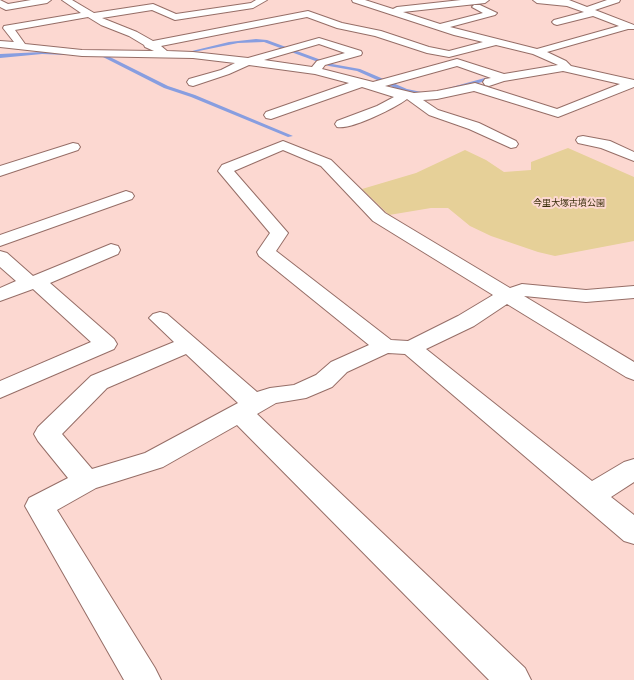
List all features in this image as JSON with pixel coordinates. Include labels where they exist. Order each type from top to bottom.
[{"type":"street","points":[[0,3],[6,7],[47,0]]},
{"type":"street","points":[[68,1],[83,0]]},
{"type":"street","points":[[17,45],[8,28],[153,7],[175,17],[253,5],[263,0]]},
{"type":"street","points":[[356,0],[439,27],[537,52],[562,63],[565,66],[563,68]]},
{"type":"street","points":[[390,11],[484,0]]},
{"type":"street","points":[[537,0],[564,1],[631,27]]},
{"type":"street","points":[[557,22],[616,0]]},
{"type":"street","points":[[68,1],[104,23],[133,34],[149,45],[168,54]]},
{"type":"street","points":[[439,27],[492,13],[462,3]]},
{"type":"street","points":[[149,45],[308,14],[340,26],[377,33],[427,50],[449,54],[494,42]]},
{"type":"street","points":[[537,52],[631,27]]},
{"type":"street","points":[[193,82],[225,72],[248,61],[319,41],[357,53],[321,63],[315,72]]},
{"type":"street","points":[[0,44],[82,53],[168,54],[248,61],[315,72],[409,96],[437,95],[475,87],[503,78],[563,68],[633,83]]},
{"type":"street","points":[[0,47],[17,45]]},
{"type":"street","points":[[271,115],[367,85],[457,62],[503,78]]},
{"type":"street","points":[[606,77],[627,70]]},
{"type":"street","points":[[475,87],[558,113],[633,83]]},
{"type":"street","points":[[342,124],[409,96]]},
{"type":"street","points":[[409,96],[420,106],[439,115],[473,126],[511,144]]},
{"type":"street","points":[[583,140],[605,144],[634,157]]},
{"type":"street","points":[[634,372],[379,217],[326,163],[283,145],[228,168],[226,171],[279,233],[266,252],[398,347],[634,532]]},
{"type":"street","points":[[0,172],[73,147]]},
{"type":"street","points":[[0,241],[126,196]]},
{"type":"street","points":[[0,295],[33,283],[111,250]]},
{"type":"street","points":[[0,257],[106,344],[0,390]]},
{"type":"street","points":[[143,680],[39,506],[86,481],[154,460],[270,396],[304,390],[324,381],[339,367],[398,347],[466,321],[507,295],[522,290],[586,296],[634,292]]},
{"type":"street","points":[[160,318],[189,344],[248,408],[513,680]]},
{"type":"street","points":[[86,481],[46,434],[99,382],[189,344]]},
{"type":"street","points":[[590,496],[634,469]]},
{"type":"green space","name":"今里大塚古墳公園","points":[[568,148],[634,177],[634,241],[555,256],[538,252],[491,236],[470,226],[448,208],[431,208],[389,215],[362,189],[416,173],[465,150],[486,160],[504,172],[531,170],[531,162]]},
{"type":"waterway","points":[[194,51],[238,42],[265,41],[331,65],[358,70],[406,91],[428,94]]},
{"type":"waterway","points":[[0,56],[42,53],[68,54]]},
{"type":"waterway","points":[[92,55],[102,55],[166,87],[193,96],[290,136]]},
{"type":"waterway","points":[[444,90],[503,75]]}]
